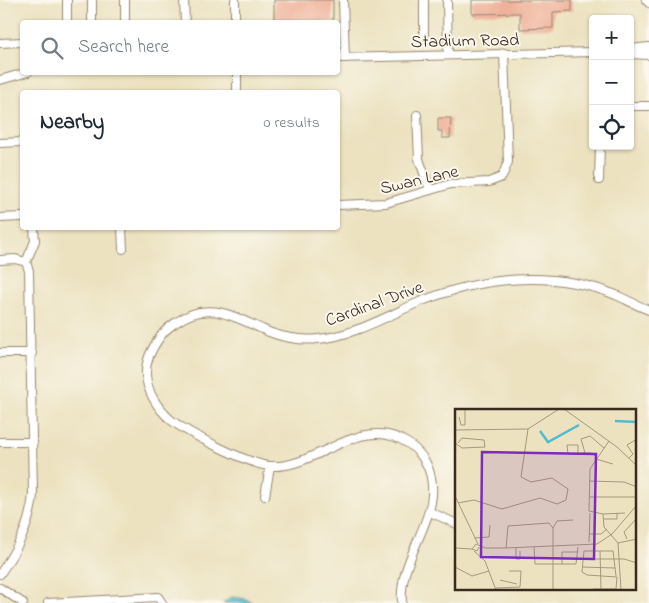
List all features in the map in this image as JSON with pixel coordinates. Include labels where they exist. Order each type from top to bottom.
[{"type":"street","points":[[67,0],[67,20]]},
{"type":"street","points":[[92,0],[92,20]]},
{"type":"street","points":[[125,0],[125,20]]},
{"type":"street","points":[[184,0],[185,20]]},
{"type":"street","points":[[235,0],[236,20]]},
{"type":"street","points":[[341,58],[344,0]]},
{"type":"street","points":[[424,0],[424,34]]},
{"type":"street","points":[[447,0],[448,55]]},
{"type":"street","points":[[646,0],[649,3]]},
{"type":"street","points":[[0,42],[20,42]]},
{"type":"street","points":[[634,48],[649,46]]},
{"type":"street","name":"Stadium Road","points":[[341,58],[589,52]]},
{"type":"street","name":"Swan Lane","points":[[340,205],[386,203],[458,183],[489,182],[496,180],[505,173],[508,162],[504,53]]},
{"type":"street","points":[[634,54],[649,55]]},
{"type":"street","points":[[0,80],[20,74]]},
{"type":"street","points":[[237,75],[237,90]]},
{"type":"street","points":[[634,106],[649,106]]},
{"type":"street","points":[[417,115],[419,159],[430,190]]},
{"type":"street","points":[[0,143],[20,142]]},
{"type":"street","points":[[599,180],[600,150]]},
{"type":"street","points":[[0,218],[20,217]]},
{"type":"street","points":[[0,574],[17,548],[32,511],[32,353],[29,271],[26,262],[35,241],[34,230]]},
{"type":"street","points":[[122,230],[123,249]]},
{"type":"street","points":[[0,260],[15,259],[26,262]]},
{"type":"street","name":"Cardinal Drive","points":[[402,603],[401,589],[414,545],[430,512],[433,489],[426,462],[412,444],[391,435],[369,434],[349,440],[296,463],[270,466],[245,459],[171,420],[153,399],[146,375],[150,351],[163,332],[187,314],[216,310],[241,318],[265,331],[291,338],[317,340],[345,334],[451,291],[478,283],[533,278],[594,289],[649,310]]},
{"type":"street","points":[[0,353],[32,353]]},
{"type":"street","points":[[0,442],[33,442]]},
{"type":"street","points":[[265,496],[270,466]]},
{"type":"street","points":[[430,512],[455,524]]},
{"type":"street","points":[[0,588],[23,603]]},
{"type":"street","points":[[48,603],[158,597],[162,603]]},
{"type":"water","points":[[232,597],[246,599],[253,603],[223,603]]},
{"type":"building","points":[[274,0],[333,0],[333,20],[274,20]]},
{"type":"building","points":[[472,0],[572,0],[572,11],[553,12],[553,28],[520,29],[520,13],[472,14]]},
{"type":"building","points":[[438,118],[451,118],[450,138],[442,138],[442,131],[438,131]]}]
